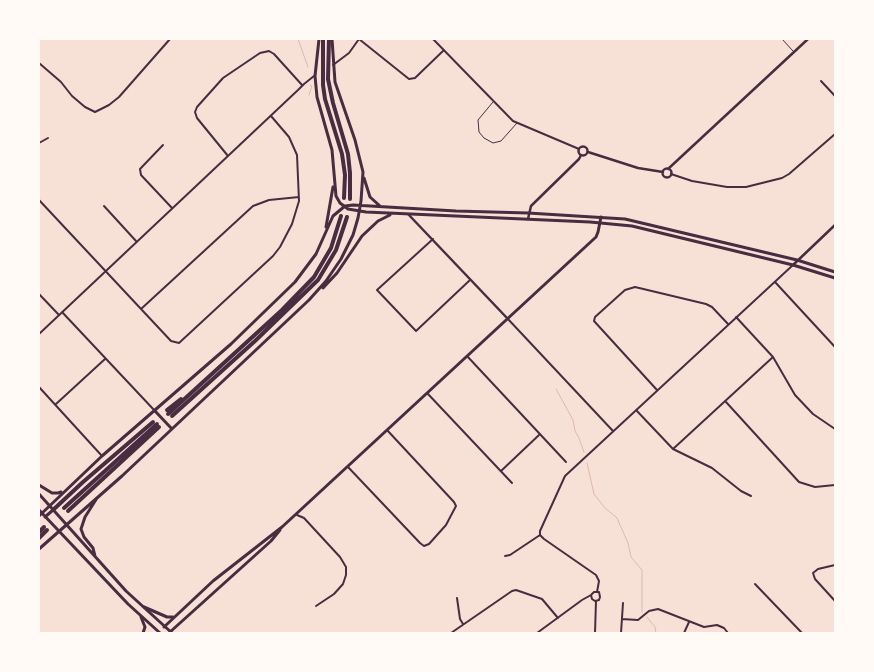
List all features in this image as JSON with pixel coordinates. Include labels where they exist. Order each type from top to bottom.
[{"type":"highway","points":[[321,39],[323,85],[327,107],[342,154],[345,176],[344,198]]},
{"type":"highway","points":[[330,39],[328,79],[335,112],[348,154],[350,199]]},
{"type":"highway","points":[[341,216],[331,248],[314,277],[282,310],[169,413],[285,313],[318,280],[336,250],[346,217]]},
{"type":"highway","points":[[54,511],[88,477],[156,424],[66,510]]},
{"type":"highway","points":[[39,532],[46,528],[39,538]]},
{"type":"main road","points":[[321,39],[315,76],[317,96],[332,150],[335,191],[339,202],[352,211],[600,223],[643,228],[793,265],[835,278]]},
{"type":"main road","points":[[330,39],[339,96],[355,140],[370,197],[381,207]]},
{"type":"main road","points":[[309,300],[326,281],[341,259],[353,235],[360,212],[363,172]]},
{"type":"main road","points":[[325,235],[335,178]]},
{"type":"main road","points":[[282,528],[219,576],[159,633],[141,617],[40,513],[102,456],[231,344],[295,282],[311,262],[332,218],[338,210],[344,207],[353,205],[528,213],[601,217],[640,222],[797,260],[835,272]]},
{"type":"main road","points":[[39,549],[172,429],[333,278],[365,233],[380,219],[393,213]]},
{"type":"main road","points":[[39,494],[139,604],[170,633],[271,542],[295,514],[596,237],[601,217]]},
{"type":"main road","points":[[155,411],[172,429]]},
{"type":"main road","points":[[39,485],[56,493],[67,487]]},
{"type":"main road","points":[[95,556],[93,548],[84,537],[81,529],[85,517],[98,497]]},
{"type":"main road","points":[[46,518],[54,511]]},
{"type":"main road","points":[[139,604],[167,618],[178,614]]},
{"type":"main road","points":[[141,617],[145,627],[143,633]]},
{"type":"street","points":[[39,64],[61,82],[72,96],[85,107],[95,112],[109,106],[170,39]]},
{"type":"street","points":[[333,65],[349,54],[359,39],[409,79],[414,78],[444,50]]},
{"type":"street","points":[[433,39],[493,102],[517,123],[579,149],[586,147],[588,152],[638,168],[663,172],[808,39]]},
{"type":"street","points":[[228,156],[195,112],[196,108],[224,78],[260,53],[269,50],[303,84]]},
{"type":"street","points":[[39,334],[303,84],[315,76]]},
{"type":"street","points":[[821,81],[835,96]]},
{"type":"street","points":[[39,200],[173,342],[181,342],[276,252],[292,224],[299,197],[296,152],[289,136],[271,116]]},
{"type":"street","points":[[668,169],[671,174],[692,181],[746,187],[782,178],[789,174],[835,134]]},
{"type":"street","points":[[39,143],[48,138]]},
{"type":"street","points":[[163,145],[140,170],[141,175],[172,209]]},
{"type":"street","points":[[579,149],[582,155]]},
{"type":"street","points":[[528,220],[531,206],[582,155],[588,152]]},
{"type":"street","points":[[663,172],[664,176],[667,177],[671,174]]},
{"type":"street","points":[[141,309],[253,206],[269,200],[299,197]]},
{"type":"street","points":[[104,206],[137,242]]},
{"type":"street","points":[[407,214],[433,239],[613,431]]},
{"type":"street","points":[[504,556],[510,555],[540,535],[540,531],[565,476],[835,225]]},
{"type":"street","points":[[433,239],[377,290],[416,330],[470,280]]},
{"type":"street","points":[[775,282],[835,347]]},
{"type":"street","points":[[657,390],[594,321],[595,317],[625,290],[635,287],[706,304],[712,307],[728,324]]},
{"type":"street","points":[[39,294],[59,315]]},
{"type":"street","points":[[62,312],[155,411]]},
{"type":"street","points":[[736,317],[773,358],[794,395],[813,414],[835,429]]},
{"type":"street","points":[[466,356],[566,462]]},
{"type":"street","points":[[673,449],[773,358]]},
{"type":"street","points":[[55,405],[105,359]]},
{"type":"street","points":[[39,387],[102,456]]},
{"type":"street","points":[[427,393],[512,483]]},
{"type":"street","points":[[726,402],[799,482],[815,487],[835,485]]},
{"type":"street","points":[[636,410],[673,449],[707,465],[741,491],[751,496]]},
{"type":"street","points":[[347,466],[420,544],[424,546],[430,544],[446,525],[456,506],[388,430]]},
{"type":"street","points":[[500,471],[539,435]]},
{"type":"street","points":[[295,514],[302,517],[310,525],[340,557],[346,567],[346,575],[342,584],[334,594],[316,606]]},
{"type":"street","points":[[540,535],[596,575],[599,582],[597,592],[600,597],[596,601],[595,633]]},
{"type":"street","points":[[835,565],[813,572],[815,579],[835,601]]},
{"type":"street","points":[[755,584],[802,633]]},
{"type":"street","points":[[451,633],[516,590],[542,599],[558,618]]},
{"type":"street","points":[[537,633],[594,592],[597,592]]},
{"type":"street","points":[[591,596],[596,601]]},
{"type":"street","points":[[457,598],[460,619],[463,624]]},
{"type":"street","points":[[621,633],[623,603]]},
{"type":"street","points":[[622,619],[638,620],[649,611],[658,609],[704,627],[717,625],[724,628],[728,633]]},
{"type":"street","points":[[684,633],[689,622]]},
{"type":"lane","points":[[782,39],[794,52]]},
{"type":"lane","points":[[493,102],[478,120],[479,132],[484,138],[493,143],[501,141],[517,123]]},
{"type":"waterway","points":[[298,39],[308,67]]},
{"type":"waterway","points":[[309,95],[312,86],[310,85]]},
{"type":"waterway","points":[[556,389],[573,420],[575,431],[584,452]]},
{"type":"waterway","points":[[587,463],[594,494],[605,508],[617,518],[628,543],[631,557],[642,570],[642,612]]},
{"type":"waterway","points":[[647,617],[655,627],[656,633]]}]
